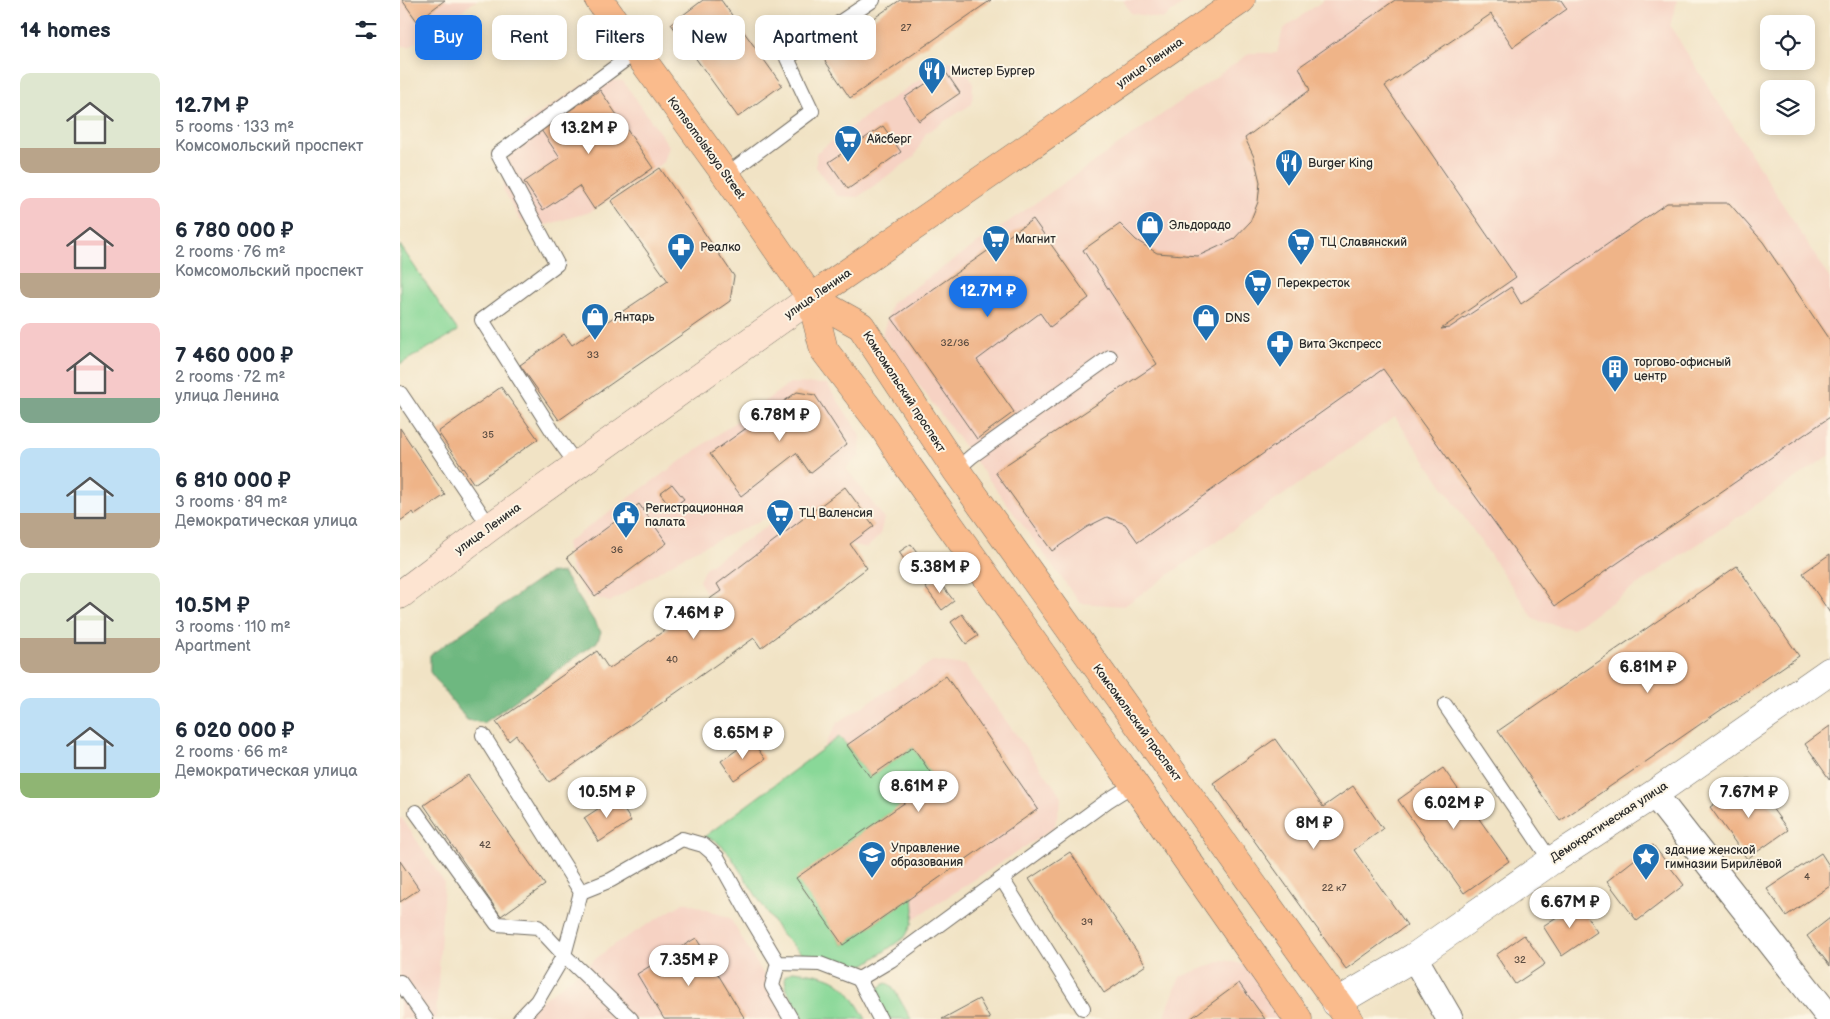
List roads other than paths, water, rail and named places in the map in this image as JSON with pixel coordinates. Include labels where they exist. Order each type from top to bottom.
[{"type":"main road","name":"Komsomolskaya Street","points":[[599,0],[610,15]]},
{"type":"main road","name":"улица Ленина","points":[[400,595],[490,527],[812,298],[1241,0]]},
{"type":"main road","name":"Komsomolskaya Street","points":[[643,60],[812,298]]},
{"type":"main road","name":"Комсомольский проспект","points":[[812,298],[861,326],[956,470],[1342,1011]]},
{"type":"main road","points":[[812,298],[824,350],[884,430],[906,465],[1134,784],[1298,1019]]},
{"type":"street","name":"Демократическая улица","points":[[1342,1011],[1414,957],[1551,861],[1654,794],[1830,671]]},
{"type":"street","points":[[1654,794],[1830,1018]]},
{"type":"street","points":[[1414,957],[1450,1019]]},
{"type":"lane","points":[[726,175],[812,111],[787,58],[873,0]]},
{"type":"lane","points":[[577,465],[555,435],[482,320],[556,264],[498,154],[625,60]]},
{"type":"lane","points":[[956,470],[972,456],[1110,357]]},
{"type":"lane","points":[[400,393],[490,527]]},
{"type":"lane","points":[[1445,705],[1551,861]]},
{"type":"lane","points":[[482,735],[581,892],[564,955],[537,1001],[520,1019]]},
{"type":"lane","points":[[859,979],[891,960],[1107,801],[1134,784]]},
{"type":"lane","points":[[416,812],[497,924],[538,927],[564,955],[631,1019]]},
{"type":"lane","points":[[581,892],[611,880],[682,838],[703,845],[717,857],[778,963],[772,986],[791,1019]]},
{"type":"lane","points":[[1002,879],[1083,1008]]},
{"type":"lane","points":[[778,963],[820,964],[859,979],[880,1019]]},
{"type":"lane","points":[[400,982],[426,1019]]},
{"type":"place","name":"Мистер Бургер","points":[[932,95]]},
{"type":"place","name":"Айсберг","points":[[848,163]]},
{"type":"place","name":"Burger King","points":[[1289,187]]},
{"type":"place","name":"Эльдорадо","points":[[1150,249]]},
{"type":"place","name":"Магнит","points":[[996,263]]},
{"type":"place","name":"ТЦ Славянский","points":[[1301,266]]},
{"type":"place","name":"Реалко","points":[[681,271]]},
{"type":"place","name":"Перекресток","points":[[1258,307]]},
{"type":"place","name":"Янтарь","points":[[595,341]]},
{"type":"place","name":"DNS","points":[[1206,342]]},
{"type":"place","name":"Вита Экспресс","points":[[1280,368]]},
{"type":"place","name":"торгово-офисный центр","points":[[1615,393]]},
{"type":"place","name":"ТЦ Валенсия","points":[[780,537]]},
{"type":"place","name":"Регистрационная палата","points":[[626,539]]},
{"type":"place","name":"Управление образования","points":[[872,879]]},
{"type":"place","name":"здание женской гимназии Бирилёвой","points":[[1646,881]]}]
